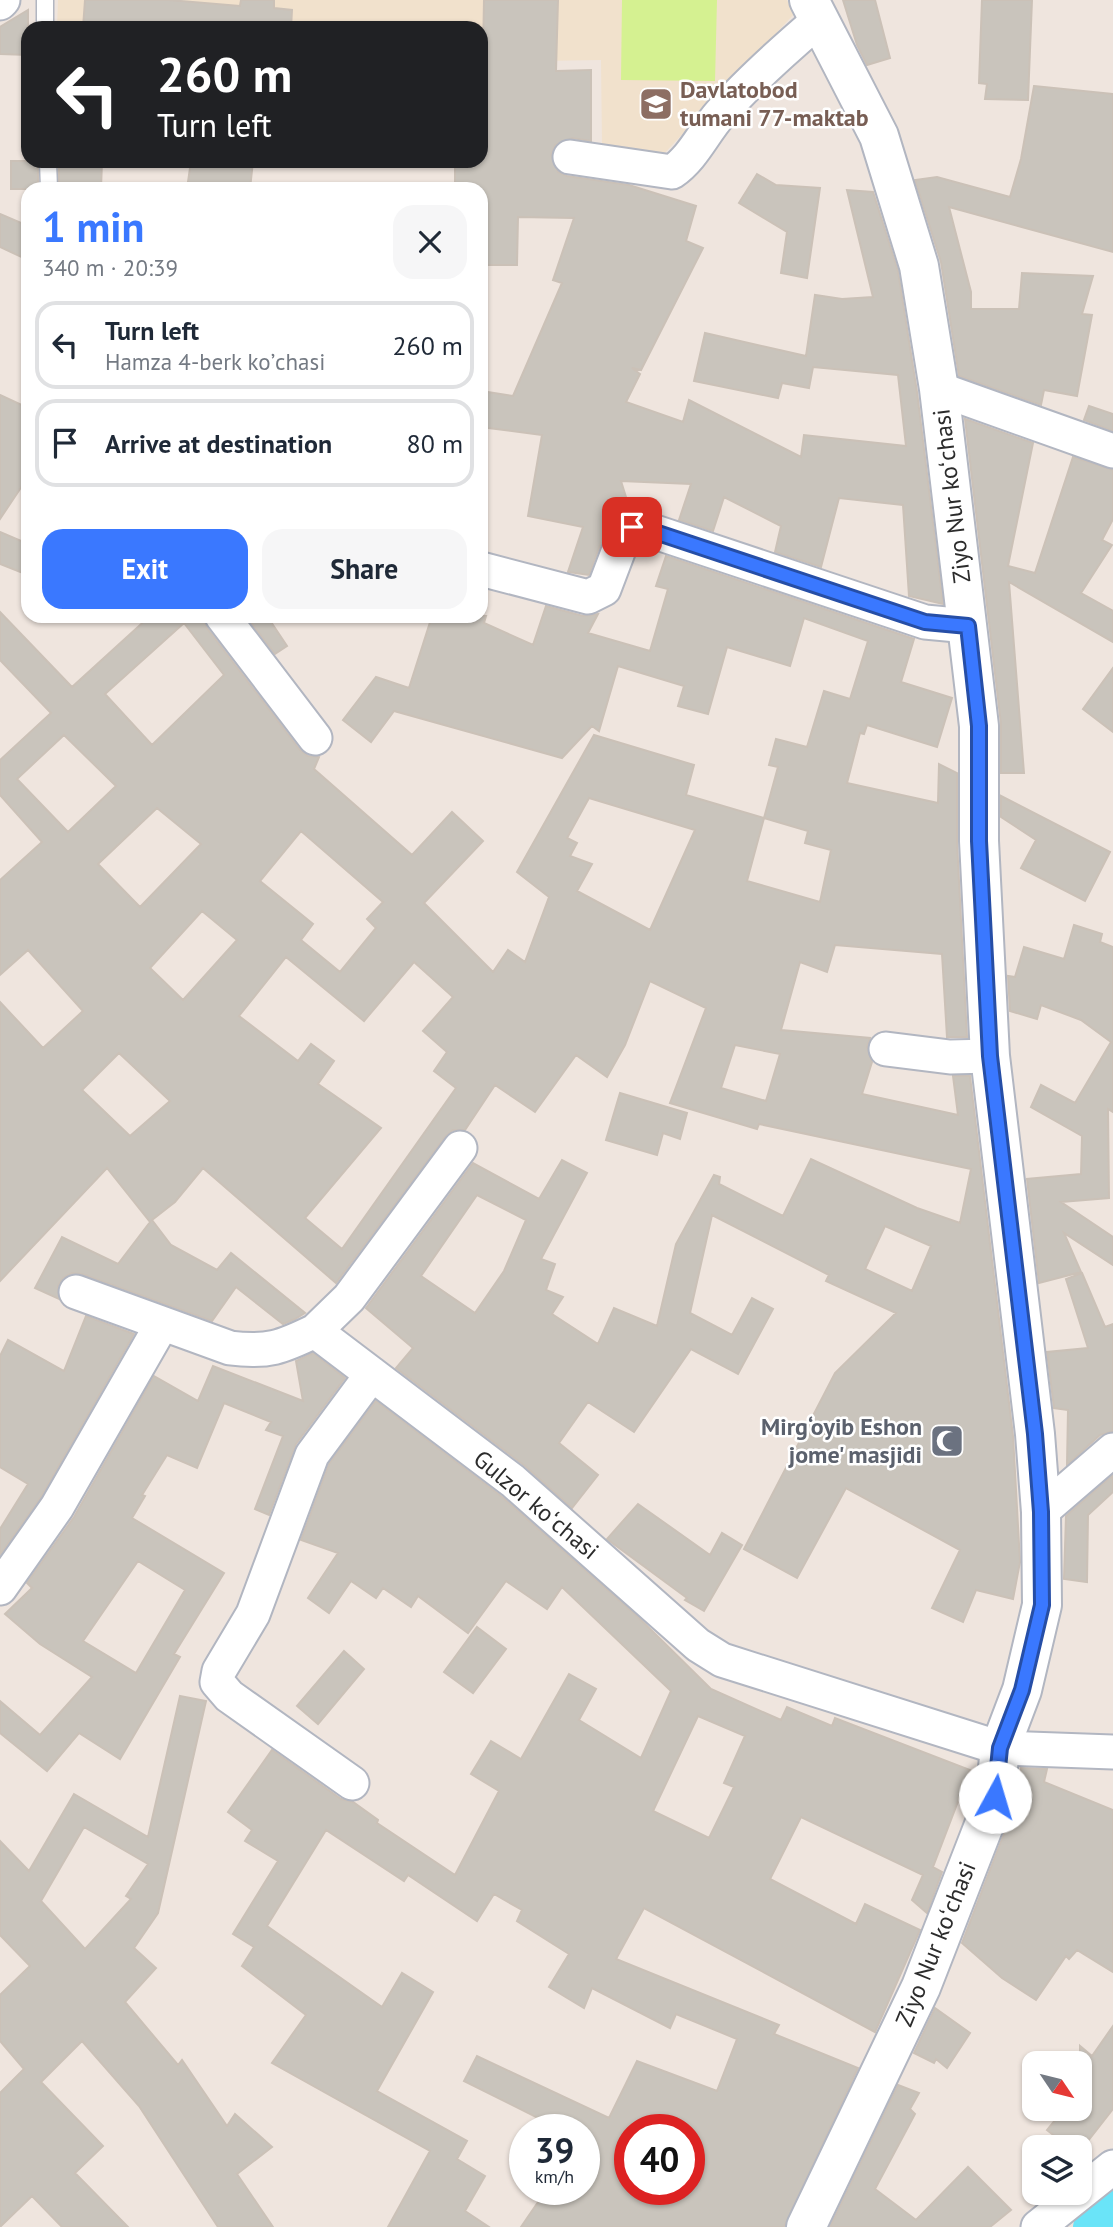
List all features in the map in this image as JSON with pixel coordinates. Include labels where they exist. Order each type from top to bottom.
[{"type":"street","points":[[570,157],[672,172],[681,166],[719,116],[814,10]]},
{"type":"street","name":"Ziyo Nur koʻchasi","points":[[806,2227],[921,1987],[995,1797],[1000,1748],[1022,1690],[1042,1605],[1041,1512],[1035,1434],[990,1056],[979,841],[979,726],[939,389],[919,266],[879,136],[814,10]]},
{"type":"street","points":[[939,389],[1113,452]]},
{"type":"street","points":[[488,571],[588,597],[597,595],[604,589],[626,531],[640,527],[925,622],[968,626]]},
{"type":"street","points":[[227,623],[314,738]]},
{"type":"street","points":[[886,1049],[950,1057],[990,1056]]},
{"type":"street","points":[[76,1292],[230,1348],[255,1351],[277,1349],[315,1331],[349,1298],[460,1148]]},
{"type":"street","points":[[0,1588],[57,1507],[162,1324]]},
{"type":"street","name":"Gulzor koʻchasi","points":[[315,1331],[513,1481],[698,1645],[722,1660],[1000,1748],[1113,1752]]},
{"type":"street","points":[[352,1783],[229,1696],[217,1682],[219,1671],[253,1614],[312,1455],[372,1374]]},
{"type":"street","points":[[1041,1512],[1113,1450]]},
{"type":"street","points":[[1038,2227],[1113,2167]]},
{"type":"lane","points":[[45,0],[46,21]]},
{"type":"shaded area","name":"Davlatobod tumani 77-maktab","points":[[58,0],[787,0],[794,14],[662,156],[602,145],[601,60],[488,62],[488,21],[57,21]]},
{"type":"green space","points":[[622,0],[717,0],[715,81],[621,80]]},
{"type":"building","points":[[85,0],[169,0],[240,6],[241,0],[274,0],[274,8],[292,10],[291,21],[84,21]]},
{"type":"building","points":[[484,0],[558,0],[556,71],[591,70],[591,141],[572,138],[555,145],[551,155],[558,172],[567,176],[629,185],[696,206],[686,241],[703,248],[641,370],[632,368],[640,374],[626,402],[683,422],[689,400],[801,457],[804,435],[906,446],[898,375],[813,367],[809,388],[782,383],[778,398],[694,381],[705,333],[806,356],[815,295],[842,299],[873,297],[847,190],[873,192],[898,271],[917,392],[943,604],[909,596],[903,505],[839,498],[821,567],[775,552],[781,526],[724,497],[713,531],[679,520],[691,484],[621,481],[630,510],[613,516],[589,575],[568,572],[583,527],[528,516],[542,435],[488,428],[488,392],[513,396],[562,283],[553,280],[574,218],[518,217],[517,265],[488,265],[488,182],[455,182],[455,168],[488,168],[488,21],[484,21]]},
{"type":"building","points":[[843,0],[875,0],[890,58],[867,65],[857,45]]},
{"type":"building","points":[[982,0],[1032,0],[1028,100],[985,99],[987,84],[979,83]]},
{"type":"building","points":[[28,10],[28,21],[21,21],[21,55],[0,54],[0,27]]},
{"type":"building","points":[[1034,86],[1113,94],[1113,252],[949,207],[971,292],[971,309],[1019,309],[1022,273],[1093,276],[1082,314],[1092,315],[1077,396],[1044,390],[1041,405],[959,376],[941,262],[915,180],[937,177],[1010,197],[1021,159]]},
{"type":"building","points":[[11,161],[21,161],[21,168],[38,168],[38,182],[21,182],[21,189],[11,189]]},
{"type":"building","points":[[59,168],[102,168],[101,182],[59,182]]},
{"type":"building","points":[[190,168],[252,168],[251,182],[188,182]]},
{"type":"building","points":[[757,174],[776,185],[820,188],[807,278],[781,273],[787,232],[739,203]]},
{"type":"building","points":[[0,214],[21,223],[21,257],[0,247]]},
{"type":"building","points":[[0,395],[21,405],[21,488],[0,519]]},
{"type":"building","points":[[1089,406],[1113,414],[1113,431],[1084,420]]},
{"type":"building","points":[[965,419],[1033,443],[1008,566],[1035,573],[1073,457],[1113,470],[1113,519],[1102,540],[1112,545],[1081,593],[1113,611],[1113,642],[1009,582],[1024,773],[1001,773],[1001,724]]},
{"type":"building","points":[[0,532],[21,541],[21,572],[0,564]]},
{"type":"building","points":[[666,556],[914,639],[901,682],[952,698],[937,747],[867,725],[864,734],[860,733],[847,783],[938,803],[939,764],[957,773],[957,842],[967,1037],[947,1037],[942,954],[835,945],[827,972],[800,962],[781,1030],[870,1038],[867,1047],[872,1062],[862,1094],[958,1115],[953,1076],[970,1076],[1013,1436],[1020,1562],[1013,1599],[976,1590],[963,1622],[932,1608],[960,1550],[846,1488],[797,1578],[744,1549],[835,1373],[896,1313],[826,1281],[829,1275],[712,1215],[690,1313],[732,1335],[752,1298],[773,1309],[738,1374],[691,1349],[634,1432],[588,1402],[559,1443],[598,1475],[572,1508],[525,1466],[396,1368],[413,1348],[366,1308],[473,1163],[539,1199],[562,1160],[587,1173],[541,1259],[555,1264],[546,1290],[563,1297],[552,1314],[598,1344],[614,1308],[657,1326],[676,1244],[714,1175],[720,1177],[719,1184],[783,1216],[811,1159],[917,1208],[960,1223],[971,1169],[759,1124],[757,1129],[670,1103],[706,1008],[650,981],[625,1045],[607,1077],[576,1055],[535,1112],[495,1085],[465,1130],[453,1130],[445,1137],[336,1283],[203,1168],[175,1202],[152,1220],[171,1245],[217,1270],[231,1253],[305,1313],[295,1319],[283,1324],[236,1287],[212,1321],[82,1274],[72,1273],[63,1278],[58,1286],[59,1299],[35,1288],[62,1237],[118,1264],[150,1222],[107,1168],[0,1281],[0,1002],[43,1048],[83,1011],[28,950],[0,975],[0,880],[42,842],[0,795],[0,760],[51,713],[0,660],[0,612],[72,687],[142,623],[184,623],[205,623],[300,750],[308,756],[319,757],[314,769],[412,855],[452,812],[483,841],[424,903],[493,972],[508,950],[525,962],[549,897],[517,872],[594,735],[694,765],[686,795],[764,818],[778,767],[769,765],[776,739],[807,747],[824,691],[850,699],[868,641],[804,618],[790,666],[727,647],[708,714],[678,706],[684,686],[618,666],[599,731],[592,726],[562,758],[394,711],[371,742],[343,720],[376,677],[409,688],[430,623],[484,623],[533,645],[546,606],[583,616],[598,614],[588,633],[650,651],[668,589],[656,586]],"holes":[[[184,623],[224,675],[152,745],[105,694]],[[64,735],[116,786],[68,832],[17,779]],[[589,798],[695,830],[650,930],[577,891],[592,864],[570,856],[577,843],[567,838]],[[157,808],[201,844],[140,907],[98,864]],[[764,818],[808,831],[805,843],[831,850],[820,902],[747,881]],[[301,831],[383,902],[367,919],[376,928],[340,972],[301,940],[313,924],[260,881]],[[202,911],[237,940],[183,1000],[150,968]],[[286,957],[364,1021],[414,962],[453,997],[423,1031],[447,1052],[434,1071],[456,1088],[342,1249],[305,1218],[381,1128],[318,1084],[334,1061],[311,1044],[298,1061],[239,1016]],[[735,1045],[780,1054],[766,1101],[721,1088]],[[119,1053],[170,1101],[130,1136],[82,1090]],[[477,1195],[526,1220],[504,1271],[475,1313],[421,1276]],[[885,1226],[931,1246],[912,1291],[865,1269]]]},
{"type":"building","points":[[251,623],[272,623],[287,646],[275,654]]},
{"type":"building","points":[[1113,668],[1113,732],[1083,709]]},
{"type":"building","points":[[1001,796],[1110,852],[1085,901],[1021,868],[1036,840],[1001,817]]},
{"type":"building","points":[[1074,925],[1102,934],[1100,942],[1113,947],[1113,1112],[1108,1109],[1109,1198],[1061,1202],[1113,1237],[1113,1265],[1064,1233],[1081,1272],[1039,1283],[1027,1179],[1081,1174],[1082,1136],[1031,1107],[1041,1085],[1075,1103],[1111,1042],[1081,1020],[1041,1005],[1037,1019],[1010,1011],[1008,976],[1015,977],[1024,947],[1064,959]]},
{"type":"building","points":[[620,1093],[687,1113],[680,1139],[663,1133],[657,1155],[606,1140]]},
{"type":"building","points":[[1082,1273],[1105,1327],[1113,1324],[1113,1431],[1100,1435],[1067,1465],[1068,1410],[1054,1408],[1047,1352],[1088,1348],[1066,1279]]},
{"type":"building","points":[[86,1316],[134,1334],[41,1497],[0,1555],[0,1529],[28,1484],[0,1467],[0,1356],[8,1340],[64,1371]]},
{"type":"building","points":[[313,1353],[345,1378],[296,1444],[269,1515],[255,1509],[283,1436],[266,1430],[271,1422],[224,1403],[197,1468],[167,1455],[142,1495],[145,1496],[132,1518],[224,1573],[174,1654],[180,1657],[120,1759],[79,1733],[47,1771],[0,1733],[0,1701],[40,1735],[92,1677],[40,1644],[5,1614],[32,1588],[27,1583],[74,1517],[154,1376],[198,1401],[213,1366],[303,1401],[296,1361]],"holes":[[[138,1561],[185,1590],[136,1673],[83,1641]]]},
{"type":"building","points":[[376,1401],[501,1496],[637,1616],[711,1689],[781,1720],[787,1707],[832,1726],[835,1718],[970,1770],[933,1867],[942,1872],[927,1913],[912,1900],[923,1875],[801,1817],[770,1879],[856,1924],[865,1904],[920,1930],[875,2032],[644,1908],[616,1959],[779,2025],[774,2034],[858,2068],[784,2227],[521,2227],[536,2205],[600,2205],[600,2114],[530,2114],[464,2081],[477,2056],[609,2118],[637,2061],[717,2091],[737,2039],[676,2014],[670,2028],[592,1988],[584,2008],[549,1987],[569,1954],[517,1921],[522,1910],[494,1894],[477,1921],[408,1875],[404,1881],[326,1830],[267,1926],[382,2007],[402,1973],[433,1992],[377,2091],[467,2141],[457,2159],[485,2176],[465,2211],[489,2227],[388,2227],[430,2151],[272,2063],[306,2015],[242,1966],[254,1947],[233,1934],[278,1861],[245,1841],[252,1830],[228,1812],[272,1750],[341,1799],[353,1802],[378,1820],[377,1823],[455,1875],[499,1791],[471,1774],[491,1741],[521,1759],[569,1674],[596,1689],[579,1720],[641,1758],[671,1691],[562,1587],[547,1609],[506,1581],[468,1633],[418,1596],[411,1607],[383,1588],[376,1598],[351,1581],[329,1613],[308,1598],[338,1553],[301,1540],[329,1464]],"holes":[[[698,1716],[745,1736],[724,1783],[734,1787],[709,1838],[653,1811]]]},
{"type":"building","points":[[1113,1475],[1113,1492],[1088,1515],[1087,1582],[1064,1579],[1066,1516]]},
{"type":"building","points":[[638,1504],[710,1555],[722,1533],[742,1545],[704,1611],[685,1600],[687,1598],[607,1539]]},
{"type":"building","points":[[477,1627],[506,1649],[473,1693],[444,1672]]},
{"type":"building","points":[[344,1651],[364,1669],[318,1724],[297,1706]]},
{"type":"building","points":[[180,1696],[206,1701],[158,1913],[134,1948],[156,1968],[125,2002],[178,2065],[182,2060],[227,2126],[235,2114],[272,2147],[237,2174],[273,2227],[218,2227],[139,2106],[82,2041],[41,2082],[103,2146],[75,2173],[128,2227],[62,2227],[32,2196],[0,2227],[0,2093],[24,2069],[0,2041],[0,1995],[30,1966],[0,1935],[0,1841],[29,1871],[74,1794],[148,1837]],"holes":[[[84,1827],[148,1864],[126,1896],[131,1899],[85,1949],[41,1901]]]},
{"type":"building","points":[[1021,1768],[1047,1769],[1044,1782],[1113,1810],[1113,1972],[1077,1950],[1069,1959],[1066,1956],[1036,2000],[1002,1978],[962,1943],[1015,1805]]},
{"type":"building","points":[[935,2008],[970,2033],[947,2068],[936,2059],[934,2063],[914,2053]]},
{"type":"building","points":[[1113,2026],[1113,2109],[1092,2136],[1053,2135],[1047,2130],[1054,2121],[1092,2121],[1092,2056]]},
{"type":"building","points":[[898,2085],[919,2093],[910,2109],[915,2114],[875,2189],[916,2220],[968,2167],[1011,2210],[990,2227],[830,2227]]},
{"type":"waterway","points":[[1089,2227],[1113,2207]]},
{"type":"place","name":"Davlatobod tumani 77-maktab","points":[[656,104]]},
{"type":"place","name":"Mirg‘oyib Eshon jome' masjidi","points":[[947,1441]]},
{"type":"route","points":[[632,527],[640,527],[925,622],[968,626],[979,726],[979,841],[990,1056],[1035,1434],[1041,1512],[1042,1605],[1022,1690],[1000,1748],[995,1797]]}]
